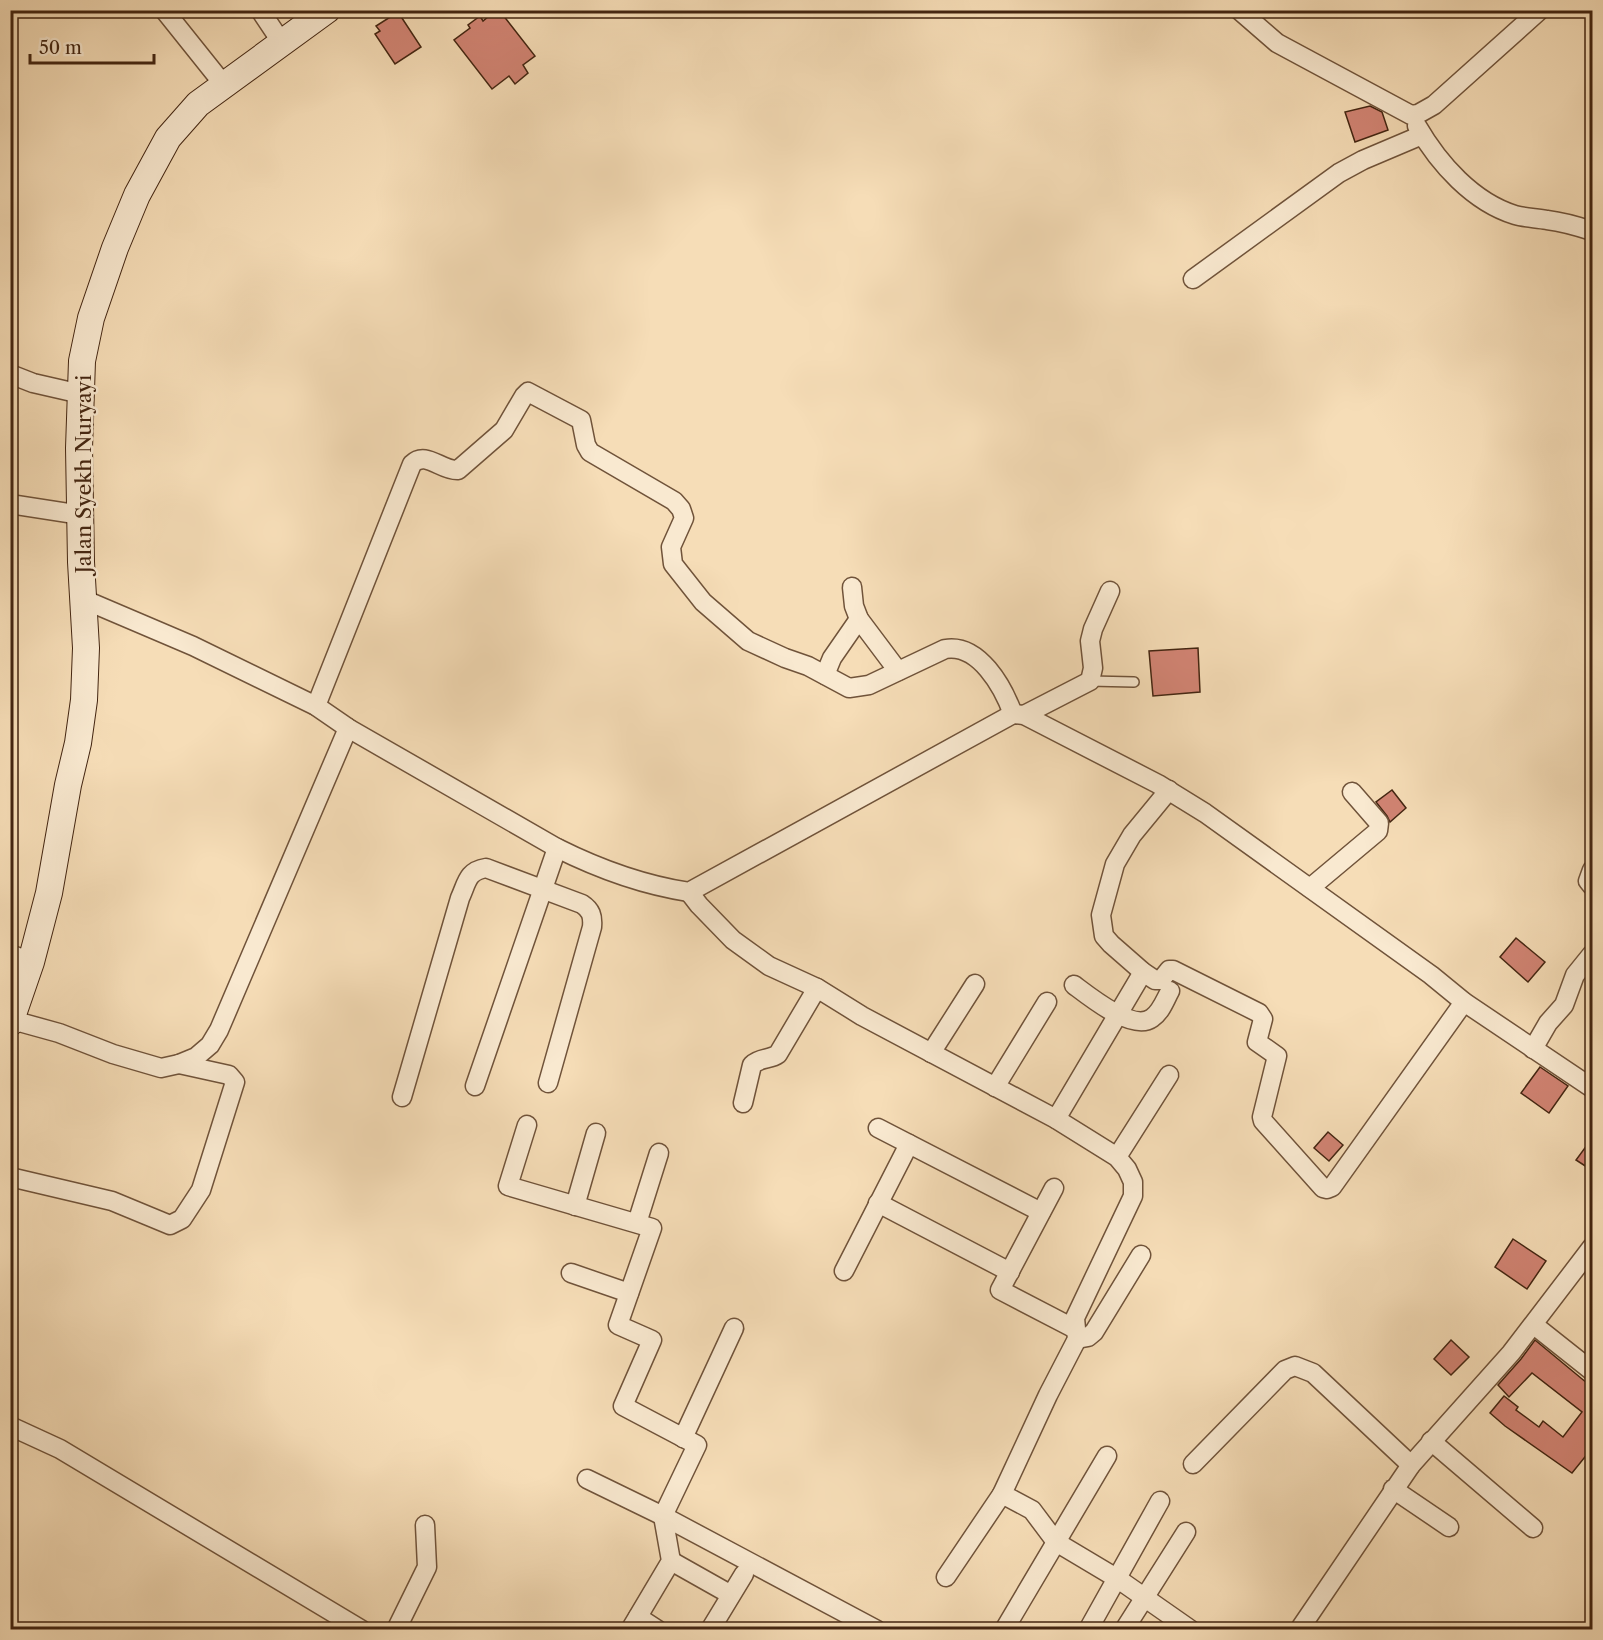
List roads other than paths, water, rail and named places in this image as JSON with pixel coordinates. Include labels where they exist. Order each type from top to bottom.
[{"type":"main road","name":"Jalan Syekh Nuryayi","points":[[11,1022],[21,958],[49,893],[84,700],[86,648],[81,562],[79,448],[82,361],[91,318],[137,195],[168,138],[198,104],[327,10]]},
{"type":"street","points":[[164,10],[224,86]]},
{"type":"street","points":[[260,10],[282,43]]},
{"type":"street","points":[[1239,10],[1277,43],[1411,115],[1422,135],[1455,176],[1489,205],[1517,215],[1564,223],[1593,231]]},
{"type":"street","points":[[1411,115],[1418,114],[1434,105],[1540,10]]},
{"type":"street","points":[[1193,279],[1339,173],[1363,160],[1422,135]]},
{"type":"street","points":[[10,374],[33,383],[81,394]]},
{"type":"street","points":[[316,706],[412,464],[417,459],[425,458],[450,471],[458,470],[504,430],[528,392],[581,420],[586,445],[590,452],[674,501],[681,509],[684,518],[671,547],[670,555],[673,564],[703,602],[748,641],[808,666],[849,688],[869,685],[945,649],[956,647],[965,650],[995,679],[1018,715],[1169,790],[1205,813],[1431,975],[1464,1002],[1593,1088]]},
{"type":"street","points":[[10,504],[81,515]]},
{"type":"street","points":[[852,587],[854,606],[859,619],[898,671]]},
{"type":"street","points":[[85,600],[193,646],[316,706],[348,728],[557,848],[645,884],[689,892],[1018,715],[1090,681],[1093,668],[1090,641],[1110,591]]},
{"type":"street","points":[[825,675],[832,658],[859,619]]},
{"type":"street","points":[[11,1022],[59,1033],[113,1054],[161,1068],[196,1058],[210,1045],[219,1030],[348,728]]},
{"type":"street","points":[[1169,790],[1132,835],[1115,864],[1101,915],[1104,936],[1143,972],[1159,981],[1169,970],[1173,970],[1259,1013],[1263,1019],[1257,1042],[1277,1056],[1262,1117],[1263,1121],[1319,1185],[1327,1189],[1332,1186],[1464,1002]]},
{"type":"street","points":[[1310,888],[1378,831],[1379,823],[1352,792]]},
{"type":"street","points":[[475,1086],[557,848]]},
{"type":"street","points":[[402,1097],[460,898],[471,873],[477,869],[486,868],[582,904],[593,916],[592,927],[548,1083]]},
{"type":"street","points":[[1593,870],[1588,881],[1593,886]]},
{"type":"street","points":[[689,892],[733,940],[776,968],[817,988],[862,1016],[1056,1119],[1117,1157],[1127,1169],[1133,1182],[1133,1196],[1075,1318],[1076,1334],[1002,1494],[946,1577]]},
{"type":"street","points":[[1533,1049],[1548,1023],[1564,1005],[1575,975],[1593,954]]},
{"type":"street","points":[[1056,1119],[1143,972]]},
{"type":"street","points":[[932,1053],[975,984]]},
{"type":"street","points":[[1074,985],[1104,1007],[1136,1021],[1151,1019],[1160,1010],[1170,990]]},
{"type":"street","points":[[743,1103],[752,1065],[761,1058],[778,1054],[817,988]]},
{"type":"street","points":[[995,1087],[1047,1002]]},
{"type":"street","points":[[10,1177],[112,1201],[170,1225],[176,1223],[201,1190],[235,1082],[229,1076],[178,1064]]},
{"type":"street","points":[[1117,1157],[1169,1075]]},
{"type":"street","points":[[527,1125],[508,1186],[652,1228],[618,1325],[652,1340],[623,1406],[697,1445],[663,1516],[671,1561],[634,1623],[658,1629]]},
{"type":"street","points":[[878,1128],[1041,1212]]},
{"type":"street","points":[[575,1206],[596,1133]]},
{"type":"street","points":[[844,1271],[909,1144]]},
{"type":"street","points":[[637,1223],[659,1153]]},
{"type":"street","points":[[1054,1188],[1000,1290],[1076,1334],[1088,1337],[1094,1332],[1141,1255]]},
{"type":"street","points":[[878,1203],[1010,1272]]},
{"type":"street","points":[[1299,1629],[1357,1547],[1411,1464],[1534,1325],[1593,1247]]},
{"type":"street","points":[[571,1273],[629,1293]]},
{"type":"street","points":[[1534,1325],[1593,1371]]},
{"type":"street","points":[[683,1438],[734,1328]]},
{"type":"street","points":[[1193,1464],[1285,1370],[1294,1366],[1313,1373],[1411,1464]]},
{"type":"street","points":[[10,1426],[60,1449],[362,1629]]},
{"type":"street","points":[[1431,1441],[1533,1528]]},
{"type":"street","points":[[1004,1629],[1107,1455]]},
{"type":"street","points":[[587,1479],[663,1516],[877,1629]]},
{"type":"street","points":[[1393,1490],[1449,1527]]},
{"type":"street","points":[[1002,1494],[1032,1510],[1056,1542],[1191,1629]]},
{"type":"street","points":[[1088,1629],[1118,1580],[1160,1502]]},
{"type":"street","points":[[396,1629],[427,1567],[425,1525]]},
{"type":"street","points":[[1124,1629],[1186,1532]]},
{"type":"street","points":[[671,1561],[726,1592]]},
{"type":"street","points":[[710,1629],[744,1574]]},
{"type":"lane","points":[[1090,681],[1134,682]]}]
